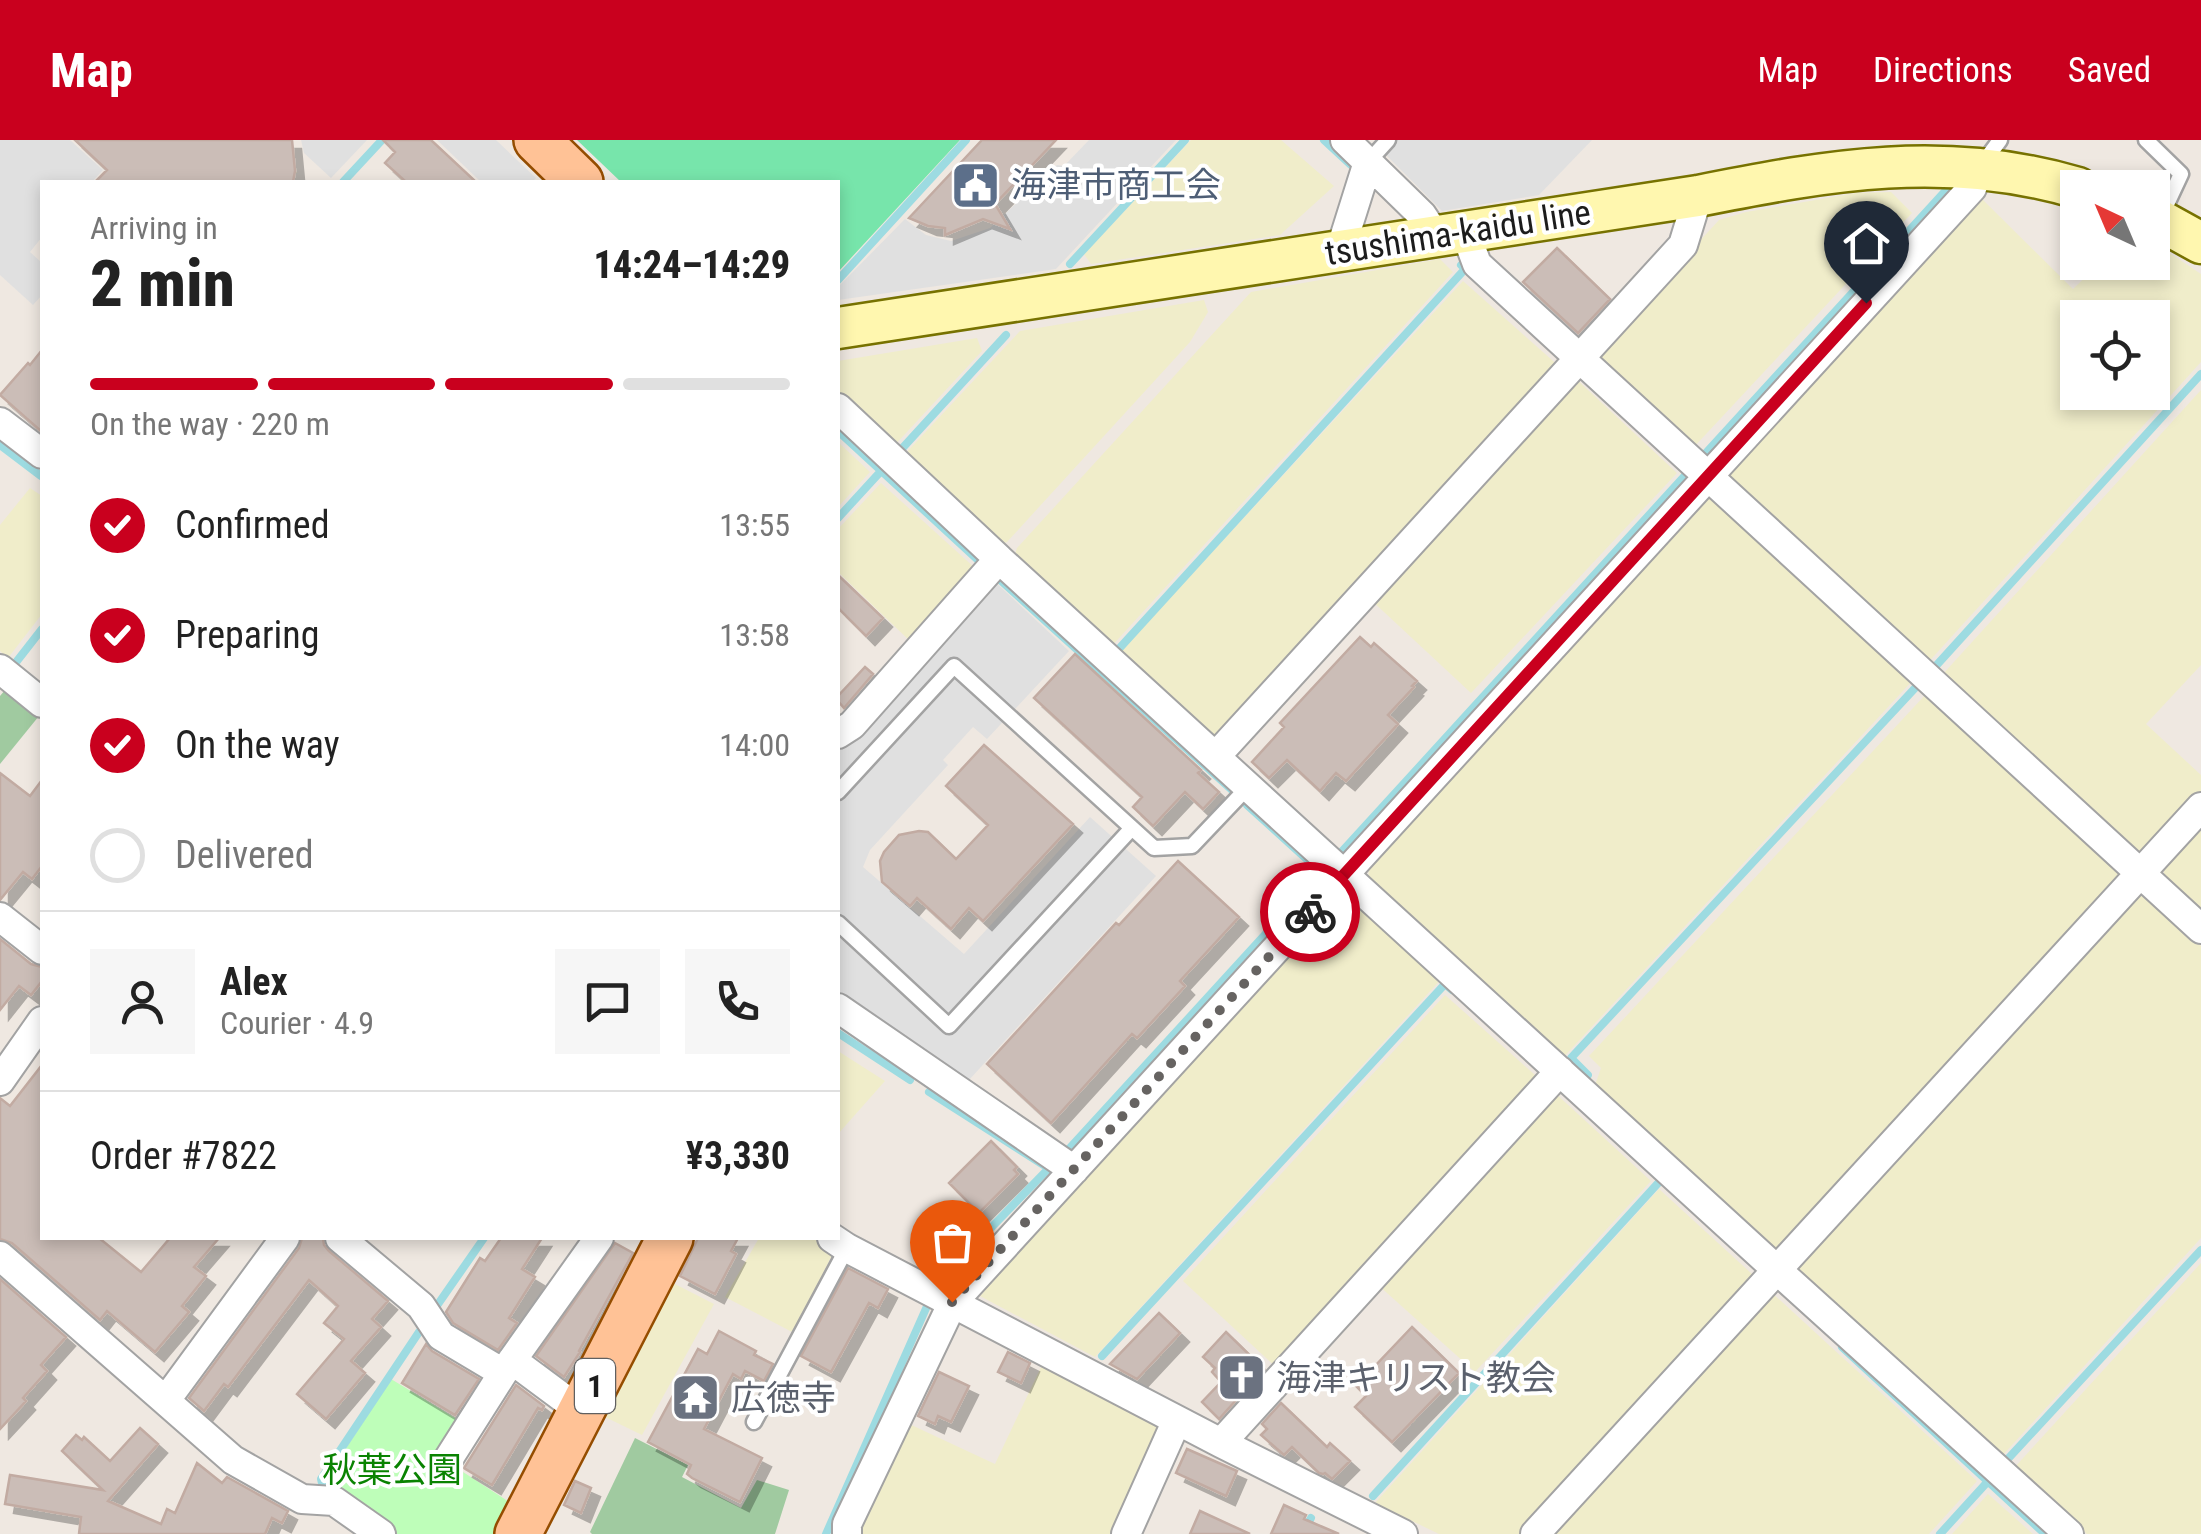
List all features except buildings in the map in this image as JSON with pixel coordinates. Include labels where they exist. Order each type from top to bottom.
[{"type":"main road","name":"tsushima-kaidu line","points":[[840,328],[1698,196],[1780,179],[1884,166],[1990,154],[2060,183]]},
{"type":"main road","points":[[2170,226],[2201,243]]},
{"type":"main road","name":"1","points":[[518,1534],[669,1240]]},
{"type":"street","points":[[1345,140],[1422,215],[1470,245],[1478,264],[2201,928]]},
{"type":"street","points":[[847,1534],[847,1524],[952,1302],[1972,188],[1990,154]]},
{"type":"street","points":[[1340,251],[1368,162]]},
{"type":"street","points":[[1216,756],[1683,245],[1698,196]]},
{"type":"street","points":[[840,410],[2069,1534]]},
{"type":"street","points":[[0,422],[40,452]]},
{"type":"street","points":[[840,733],[852,724],[1000,559]]},
{"type":"street","points":[[0,669],[40,701]]},
{"type":"street","points":[[1535,1534],[2201,807]]},
{"type":"street","points":[[0,917],[40,948]]},
{"type":"street","points":[[840,1009],[1074,1170]]},
{"type":"street","points":[[0,1082],[40,1025]]},
{"type":"street","points":[[1221,1443],[1560,1071]]},
{"type":"street","points":[[166,1400],[285,1240]]},
{"type":"street","points":[[342,1240],[421,1306],[441,1336],[507,1366],[582,1412]]},
{"type":"street","points":[[448,1458],[507,1366],[598,1240]]},
{"type":"street","points":[[840,1242],[1221,1443],[1403,1534]]},
{"type":"street","points":[[0,1256],[232,1460],[302,1499],[334,1501],[381,1534]]},
{"type":"street","points":[[1126,1534],[1177,1420]]},
{"type":"lane","points":[[1368,162],[1388,140]]},
{"type":"lane","points":[[2146,140],[2182,174],[2170,198]]},
{"type":"lane","points":[[840,790],[954,666],[1154,848],[1192,846],[1248,786]]},
{"type":"lane","points":[[840,925],[949,1026],[1132,828]]},
{"type":"lane","points":[[754,1422],[840,1242]]},
{"type":"shaded area","points":[[0,140],[70,140],[103,170],[94,180],[40,180],[40,240],[30,252],[40,261],[40,297],[33,305],[0,275]]},
{"type":"shaded area","points":[[301,140],[367,140],[331,178],[304,153]]},
{"type":"shaded area","points":[[437,140],[496,140],[536,178],[479,180]]},
{"type":"shaded area","points":[[1089,140],[1176,140],[1056,269],[840,300],[840,285],[905,219],[926,235],[951,241],[990,228],[1057,165],[1064,166]]},
{"type":"shaded area","points":[[1191,140],[1281,140],[1334,186],[1280,235],[1091,264],[1084,254]]},
{"type":"shaded area","points":[[1395,140],[1592,140],[1539,195],[1442,211],[1383,152]]},
{"type":"shaded area","points":[[1891,192],[1912,213],[1693,448],[1593,357],[1719,220],[1856,193]]},
{"type":"shaded area","points":[[1979,196],[2073,289],[2082,280],[2170,280],[2170,253],[2201,274],[2201,362],[2170,396],[2170,300],[2060,300],[2060,410],[2157,410],[1924,667],[1724,474]]},
{"type":"shaded area","points":[[1440,259],[1453,272],[1110,648],[1013,560],[1017,548],[1251,292]]},
{"type":"shaded area","points":[[1463,281],[1561,368],[1211,741],[1117,655]]},
{"type":"shaded area","points":[[1204,300],[1208,312],[1190,342],[1007,542],[997,546],[903,456],[1020,331]]},
{"type":"shaded area","points":[[977,338],[982,351],[893,447],[840,397],[840,361]]},
{"type":"shaded area","points":[[1574,377],[1677,473],[1471,693],[1370,599]]},
{"type":"shaded area","points":[[2201,390],[2201,665],[2146,724],[2201,775],[2201,792],[2145,853],[2133,857],[1943,674]]},
{"type":"shaded area","points":[[840,444],[870,472],[840,505]]},
{"type":"shaded area","points":[[881,483],[975,568],[912,643],[840,574],[840,527]]},
{"type":"shaded area","points":[[30,488],[40,495],[40,617],[8,658],[0,651],[0,525]]},
{"type":"shaded area","points":[[1715,498],[1914,679],[1561,1060],[1368,880],[1369,867],[1706,499]]},
{"type":"shaded area","points":[[993,580],[1069,651],[987,739],[973,727],[943,760],[948,765],[870,850],[863,867],[964,954],[1090,817],[1156,876],[969,1080],[840,995],[840,749]]},
{"type":"shaded area","points":[[1927,693],[2120,870],[2118,883],[1784,1250],[1771,1251],[1594,1088],[1601,1068],[1589,1056]]},
{"type":"shaded area","points":[[2201,823],[2201,912],[2164,878],[2164,862]]},
{"type":"shaded area","points":[[1345,890],[1445,975],[1095,1357],[980,1296]]},
{"type":"shaded area","points":[[2145,894],[2201,946],[2201,1238],[2002,1456],[1793,1266],[2137,895]]},
{"type":"shaded area","points":[[1445,995],[1543,1082],[1278,1369],[1183,1281]]},
{"type":"shaded area","points":[[840,1052],[885,1081],[840,1132]]},
{"type":"shaded area","points":[[1554,1092],[1651,1181],[1475,1372],[1377,1284]]},
{"type":"shaded area","points":[[1659,1189],[1752,1274],[1754,1281],[1521,1534],[1439,1534],[1375,1503]]},
{"type":"shaded area","points":[[758,1240],[816,1240],[833,1253],[794,1333],[725,1297]]},
{"type":"shaded area","points":[[2201,1263],[2201,1534],[2087,1534],[2014,1468]]},
{"type":"shaded area","points":[[671,1282],[714,1304],[642,1435],[603,1416]]},
{"type":"shaded area","points":[[1770,1291],[1977,1481],[1929,1534],[1551,1534]]},
{"type":"shaded area","points":[[1042,1365],[1157,1422],[1159,1430],[1112,1534],[854,1534],[905,1422],[995,1464]]},
{"type":"shaded area","points":[[1988,1494],[2033,1534],[1952,1534]]},
{"type":"green space","points":[[577,140],[960,140],[840,270],[840,180],[619,180]]},
{"type":"green space","points":[[5,690],[39,716],[0,764],[0,696]]},
{"type":"green space","name":"秋葉公園","points":[[391,1379],[465,1424],[443,1459],[514,1505],[498,1534],[395,1534],[379,1519],[328,1489],[326,1479]]},
{"type":"green space","points":[[635,1438],[688,1465],[682,1477],[741,1508],[757,1480],[789,1490],[775,1534],[592,1534]]},
{"type":"waterway","points":[[345,180],[382,140]]},
{"type":"waterway","points":[[840,278],[966,140]]},
{"type":"waterway","points":[[1070,264],[1185,140]]},
{"type":"waterway","points":[[1324,140],[1351,165]]},
{"type":"waterway","points":[[1705,454],[1949,187]]},
{"type":"waterway","points":[[1116,652],[1465,269],[1461,265]]},
{"type":"waterway","points":[[897,454],[1006,335]]},
{"type":"waterway","points":[[1934,668],[2201,374]]},
{"type":"waterway","points":[[840,433],[978,560]]},
{"type":"waterway","points":[[0,445],[40,475]]},
{"type":"waterway","points":[[1336,858],[1691,469]]},
{"type":"waterway","points":[[840,516],[882,470]]},
{"type":"waterway","points":[[998,578],[1232,790]]},
{"type":"waterway","points":[[17,661],[40,632]]},
{"type":"waterway","points":[[1585,1080],[1588,1075],[1571,1058],[1916,687]]},
{"type":"waterway","points":[[1247,805],[1322,873]]},
{"type":"waterway","points":[[1068,1150],[1326,868]]},
{"type":"waterway","points":[[1102,1356],[1445,984],[1452,990]]},
{"type":"waterway","points":[[840,1034],[910,1080]]},
{"type":"waterway","points":[[929,1092],[1048,1168]]},
{"type":"waterway","points":[[945,1275],[1053,1164]]},
{"type":"waterway","points":[[1373,1496],[1660,1181]]},
{"type":"waterway","points":[[436,1307],[483,1240]]},
{"type":"waterway","points":[[2005,1462],[2201,1250]]},
{"type":"waterway","points":[[826,1534],[928,1304]]},
{"type":"waterway","points":[[323,1488],[321,1479],[419,1332]]},
{"type":"waterway","points":[[1842,1347],[2045,1534]]},
{"type":"waterway","points":[[1940,1534],[1991,1478]]},
{"type":"waterway","points":[[1303,1534],[1311,1518]]},
{"type":"way so far","points":[[952,1302],[1310,912]]},
{"type":"place","name":"海津市商工会","points":[[976,185]]},
{"type":"place","name":"海津キリスト教会","points":[[1241,1378]]},
{"type":"place","name":"広徳寺","points":[[696,1398]]},
{"type":"route","points":[[1310,912],[1866,303]]}]
